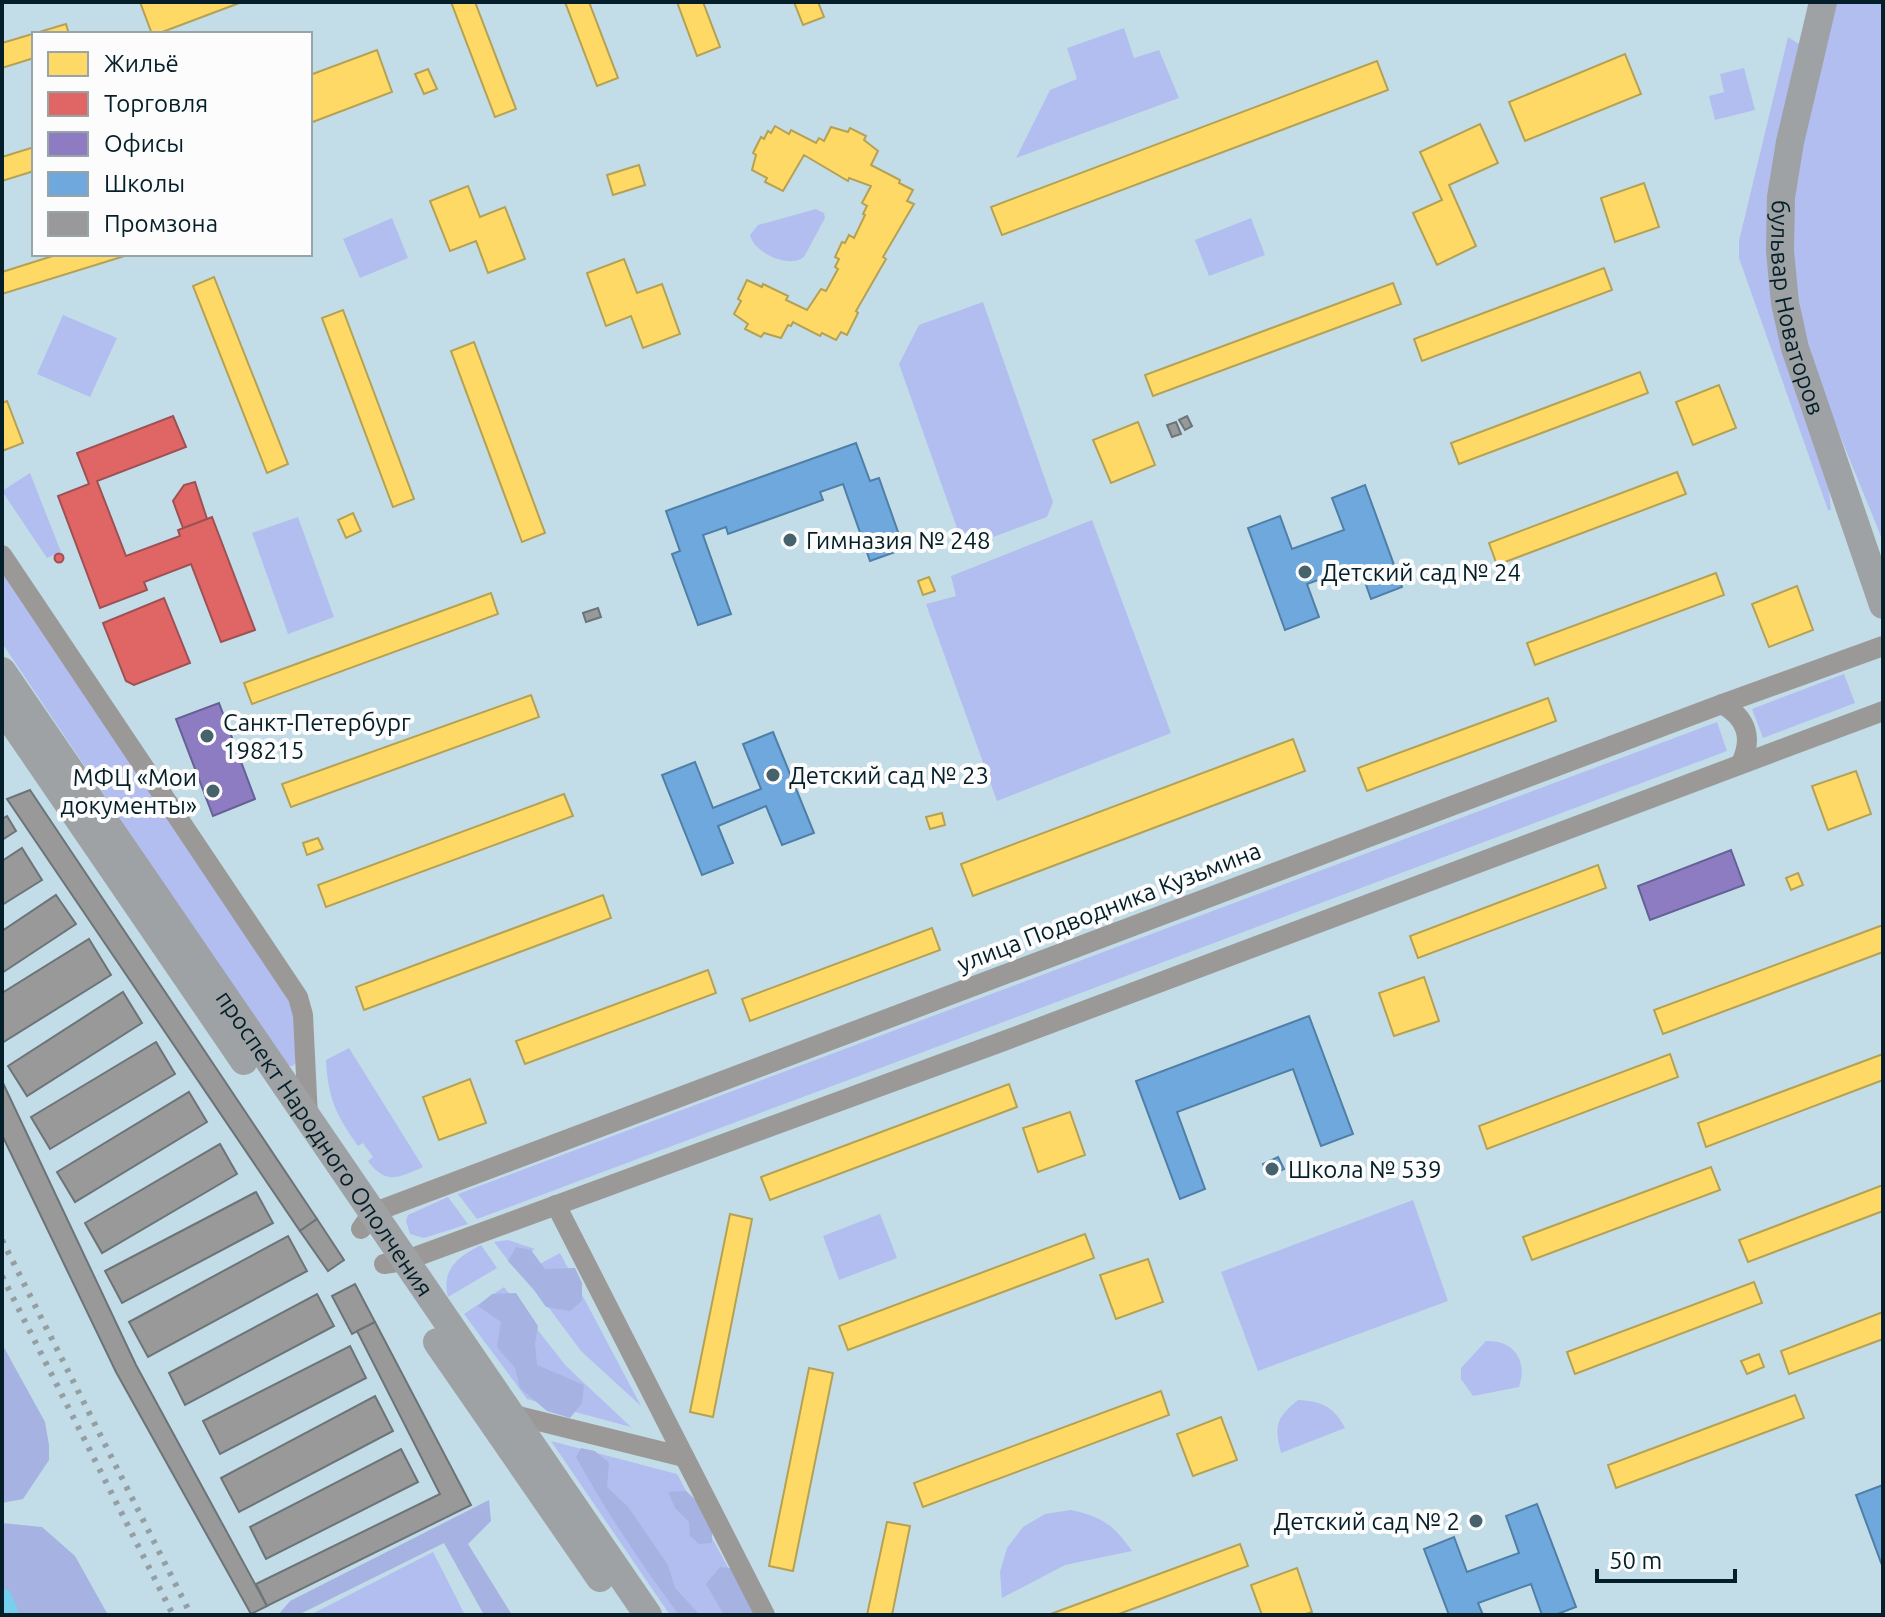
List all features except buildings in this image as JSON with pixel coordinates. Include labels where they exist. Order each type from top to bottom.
[{"type":"main road","name":"бульвар Новаторов","points":[[1823,2],[1790,142],[1781,197],[1780,251],[1785,303],[1795,348],[1883,605]]},
{"type":"main road","name":"проспект Народного Ополчения","points":[[2,671],[308,1121],[367,1221]]},
{"type":"main road","name":"проспект Народного Ополчения","points":[[2,707],[367,1221],[625,1615]]},
{"type":"main road","name":"проспект Народного Ополчения","points":[[394,1262],[510,1414],[648,1615]]},
{"type":"street","points":[[2,555],[298,997],[303,1015],[308,1121]]},
{"type":"street","name":"улица Подводника Кузьмина","points":[[367,1221],[1722,704],[1883,646]]},
{"type":"street","points":[[1722,704],[1735,711],[1744,723],[1748,736],[1747,751],[1741,763]]},
{"type":"street","points":[[394,1262],[1001,1042],[1883,711]]},
{"type":"street","points":[[556,1205],[765,1615]]},
{"type":"street","points":[[510,1414],[684,1457]]},
{"type":"shaded area","points":[[1836,2],[1883,2],[1883,542],[1818,374],[1795,286],[1791,242],[1792,198],[1800,149]]},
{"type":"shaded area","points":[[1124,28],[1134,58],[1159,50],[1179,98],[1016,158],[1050,90],[1077,79],[1067,48]]},
{"type":"shaded area","points":[[1788,37],[1799,44],[1769,196],[1826,462],[1831,510],[1828,510],[1739,258],[1739,241]]},
{"type":"shaded area","points":[[1744,68],[1755,110],[1715,120],[1709,96],[1724,92],[1720,74]]},
{"type":"shaded area","points":[[816,209],[824,213],[825,218],[804,257],[781,260],[765,253],[753,242],[750,235],[758,225]]},
{"type":"shaded area","points":[[392,218],[408,258],[360,278],[343,239]]},
{"type":"shaded area","points":[[1251,218],[1265,255],[1209,276],[1195,240]]},
{"type":"shaded area","points":[[983,302],[1053,502],[1047,517],[964,548],[899,364],[919,325]]},
{"type":"shaded area","points":[[63,315],[117,338],[90,397],[37,374]]},
{"type":"shaded area","points":[[30,473],[61,552],[47,558],[2,491]]},
{"type":"shaded area","points":[[298,517],[334,617],[288,634],[252,533]]},
{"type":"shaded area","points":[[1092,520],[1171,733],[997,801],[926,604],[956,596],[951,576]]},
{"type":"shaded area","points":[[2,573],[291,1003],[295,1017],[296,1062],[293,1066],[283,1061],[2,643]]},
{"type":"shaded area","points":[[1844,674],[1855,703],[1763,738],[1752,709]]},
{"type":"shaded area","points":[[1717,722],[1727,751],[477,1219],[458,1194]]},
{"type":"shaded area","points":[[349,1048],[423,1167],[394,1177],[381,1174],[368,1161],[373,1157],[363,1143],[358,1146],[344,1125],[331,1096],[326,1060]]},
{"type":"shaded area","points":[[448,1197],[468,1224],[424,1238],[410,1234],[406,1221],[408,1215]]},
{"type":"shaded area","points":[[1413,1200],[1448,1301],[1258,1371],[1221,1272]]},
{"type":"shaded area","points":[[880,1214],[897,1258],[839,1280],[823,1236]]},
{"type":"shaded area","points":[[508,1240],[535,1249],[510,1263],[494,1242]]},
{"type":"shaded area","points":[[481,1245],[497,1268],[448,1297],[449,1271],[465,1254]]},
{"type":"shaded area","points":[[516,1247],[531,1250],[545,1269],[575,1268],[582,1283],[582,1301],[570,1311],[546,1307],[508,1261]]},
{"type":"shaded area","points":[[560,1253],[641,1406],[581,1351],[523,1273]]},
{"type":"shaded area","points":[[504,1287],[566,1366],[631,1427],[527,1399],[464,1314]]},
{"type":"shaded area","points":[[516,1293],[538,1326],[535,1343],[537,1365],[584,1385],[582,1403],[570,1418],[547,1411],[520,1388],[515,1368],[497,1347],[501,1322],[478,1306],[492,1294]]},
{"type":"shaded area","points":[[1486,1341],[1504,1344],[1516,1354],[1522,1369],[1519,1387],[1473,1396],[1461,1379],[1461,1368]]},
{"type":"shaded area","points":[[2,1344],[45,1422],[49,1460],[23,1499],[2,1503]]},
{"type":"shaded area","points":[[1298,1400],[1326,1406],[1345,1428],[1281,1453],[1279,1423]]},
{"type":"shaded area","points":[[551,1441],[677,1474],[754,1615],[670,1615]]},
{"type":"shaded area","points":[[581,1448],[595,1451],[609,1463],[607,1487],[628,1507],[668,1565],[675,1588],[700,1615],[679,1615],[651,1577],[576,1457]]},
{"type":"shaded area","points":[[686,1491],[712,1515],[712,1543],[699,1544],[690,1536],[689,1522],[675,1508],[668,1492]]},
{"type":"shaded area","points":[[489,1500],[491,1521],[468,1544],[512,1615],[484,1615],[444,1543],[298,1615],[278,1615],[290,1601]]},
{"type":"shaded area","points":[[1071,1510],[1106,1523],[1132,1551],[1065,1565],[1002,1598],[1000,1572],[1007,1548],[1023,1527],[1045,1514]]},
{"type":"shaded area","points":[[2,1523],[42,1527],[75,1556],[108,1615],[2,1615]]},
{"type":"shaded area","points":[[433,1552],[465,1615],[310,1615]]},
{"type":"shaded area","points":[[720,1567],[740,1569],[757,1609],[753,1615],[724,1615],[706,1584]]},
{"type":"waterway","points":[[2,1598],[9,1615]]},
{"type":"railway","points":[[2,1240],[191,1615]]},
{"type":"railway","points":[[2,1276],[173,1615]]},
{"type":"place","name":"Гимназия № 248","points":[[790,540]]},
{"type":"place","name":"Детский сад № 24","points":[[1305,572]]},
{"type":"place","name":"Санкт-Петербург 198215","points":[[207,736]]},
{"type":"place","name":"Детский сад № 23","points":[[773,775]]},
{"type":"place","name":"МФЦ «Мои документы»","points":[[213,791]]},
{"type":"place","name":"Школа № 539","points":[[1272,1169]]},
{"type":"place","name":"Детский сад № 2","points":[[1476,1521]]}]
